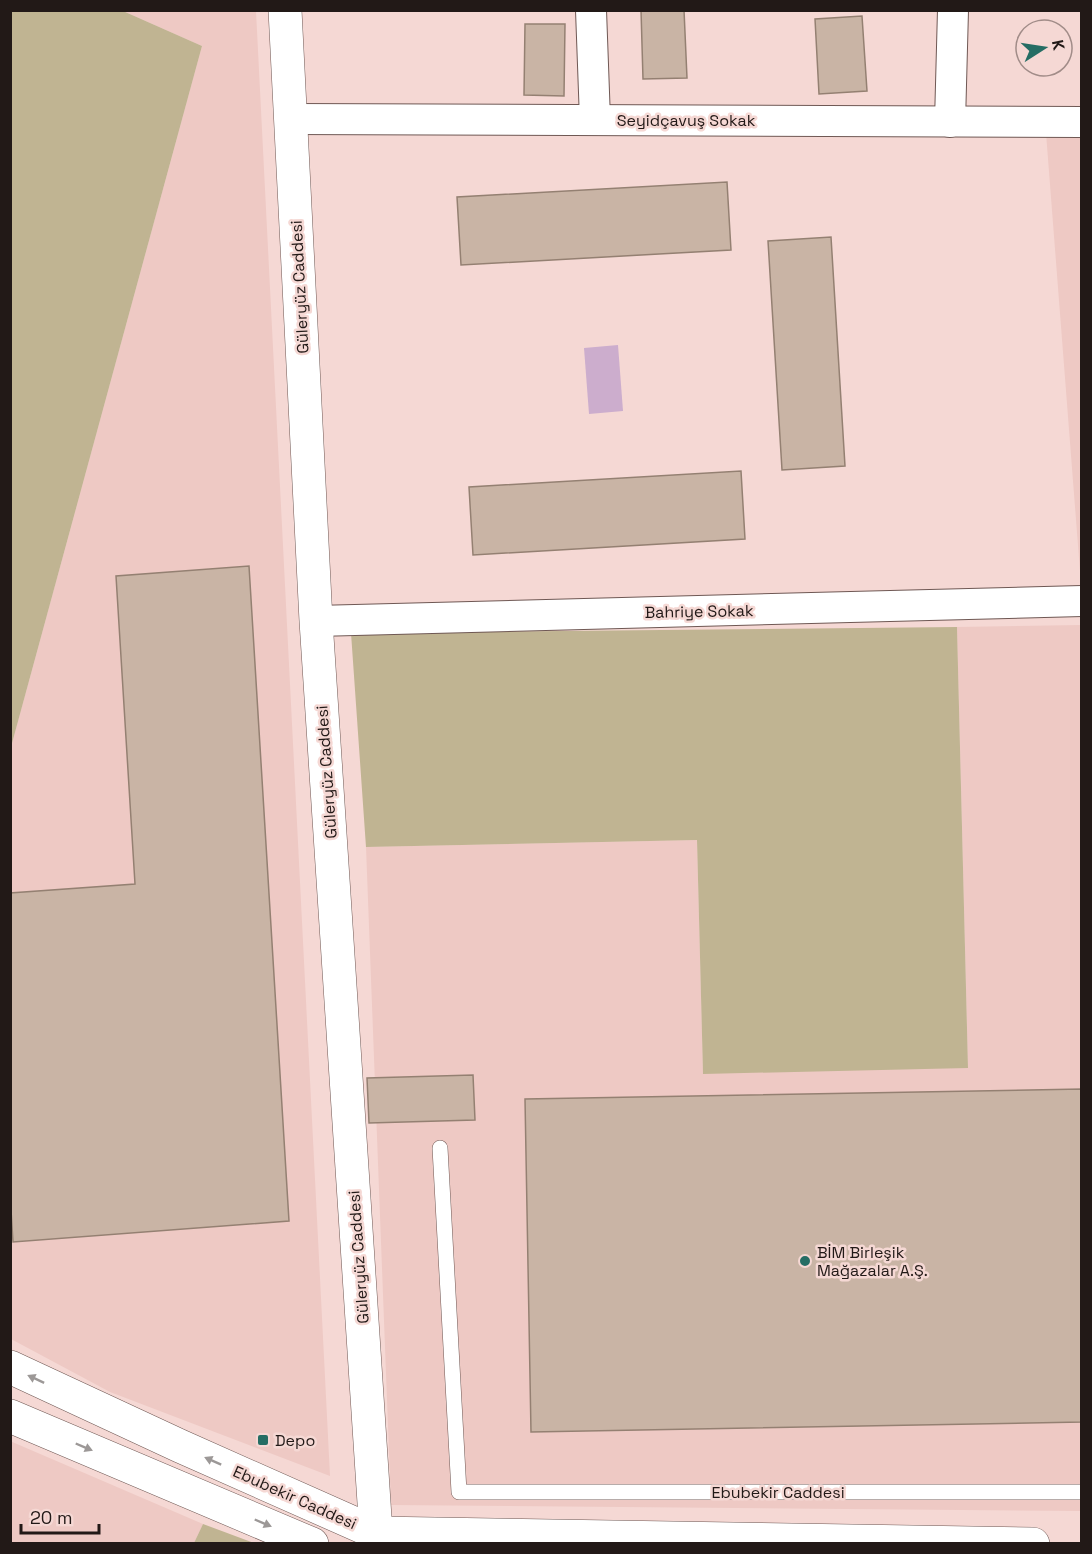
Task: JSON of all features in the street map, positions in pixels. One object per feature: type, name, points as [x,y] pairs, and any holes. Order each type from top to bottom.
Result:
[{"type":"street","name":"Güleryüz Caddesi","points":[[285,10],[316,621],[375,1538]]},
{"type":"street","points":[[591,10],[595,120]]},
{"type":"street","points":[[950,122],[953,10]]},
{"type":"street","name":"Seyidçavuş Sokak","points":[[291,119],[1082,122]]},
{"type":"street","name":"Bahriye Sokak","points":[[316,621],[1082,601]]},
{"type":"street","name":"Ebubekir Caddesi","points":[[10,1367],[375,1538],[1033,1544]]},
{"type":"street","points":[[10,1416],[312,1544]]},
{"type":"lane","name":"Ebubekir Caddesi","points":[[440,1148],[459,1492],[1082,1492]]},
{"type":"shaded area","points":[[11,10],[123,11],[202,46],[11,747]]},
{"type":"shaded area","points":[[123,11],[256,11],[330,1476],[110,1392],[11,1339],[11,747],[202,46]]},
{"type":"shaded area","points":[[1046,133],[1081,133],[1081,584]]},
{"type":"shaded area","points":[[618,345],[623,411],[589,414],[584,348]]},
{"type":"shaded area","points":[[1081,625],[1081,1511],[391,1505],[366,847],[697,840],[703,1073],[968,1067],[957,627]]},
{"type":"shaded area","points":[[957,627],[968,1068],[703,1074],[697,840],[366,847],[351,633]]},
{"type":"shaded area","points":[[10,1441],[203,1524],[194,1543],[11,1543]]},
{"type":"shaded area","points":[[203,1524],[254,1543],[194,1543]]},
{"type":"building","points":[[641,10],[684,10],[687,78],[643,79]]},
{"type":"building","points":[[862,16],[867,91],[819,94],[815,19]]},
{"type":"building","points":[[525,24],[565,24],[564,96],[524,95]]},
{"type":"building","points":[[727,182],[731,250],[461,265],[457,197]]},
{"type":"building","points":[[831,237],[845,466],[782,470],[768,241]]},
{"type":"building","points":[[741,471],[745,539],[473,555],[469,487]]},
{"type":"building","points":[[249,566],[289,1221],[13,1242],[10,1194],[10,893],[135,884],[116,576]]},
{"type":"building","points":[[473,1075],[475,1120],[369,1123],[367,1078]]},
{"type":"building","name":"BİM Birleşik Mağazalar A.Ş.","points":[[1082,1089],[1082,1422],[531,1432],[525,1099]]},
{"type":"place","name":"BİM Birleşik Mağazalar A.Ş.","points":[[805,1261]]},
{"type":"place","name":"Depo","points":[[263,1440]]}]
